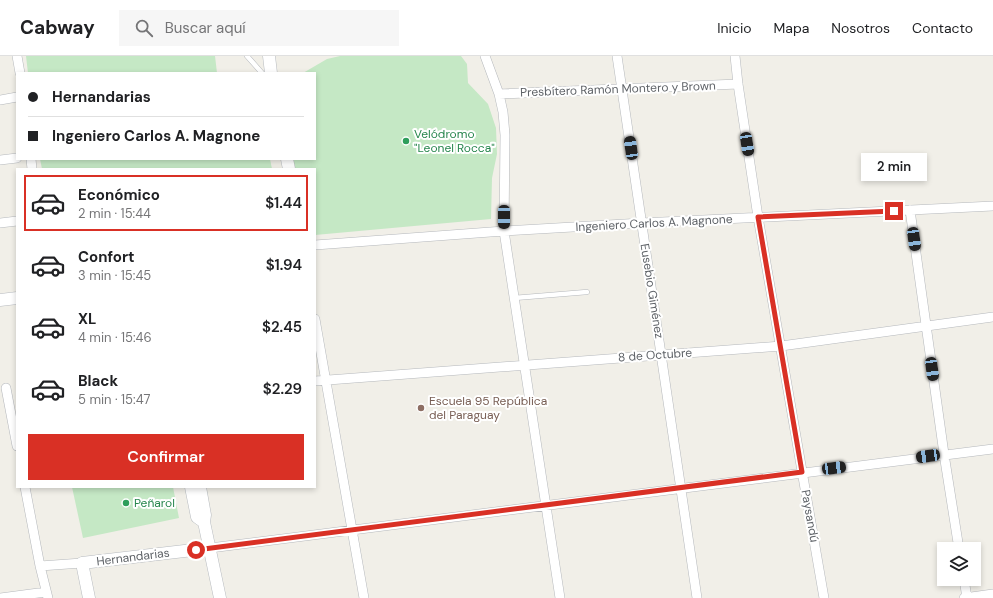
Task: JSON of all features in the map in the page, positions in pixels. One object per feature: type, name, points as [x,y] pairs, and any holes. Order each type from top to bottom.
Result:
[{"type":"street","points":[[17,56],[20,72]]},
{"type":"street","points":[[485,56],[499,94],[505,125],[504,231],[560,598]]},
{"type":"street","name":"Eusebio Giménez","points":[[617,56],[697,598]]},
{"type":"street","name":"Paysandú","points":[[735,56],[758,217],[824,598]]},
{"type":"street","name":"Presbítero Ramón Montero y Brown","points":[[499,94],[738,84]]},
{"type":"street","points":[[0,100],[16,97]]},
{"type":"street","points":[[0,160],[16,158]]},
{"type":"street","name":"Ingeniero Carlos A. Magnone","points":[[316,245],[642,222],[993,206]]},
{"type":"street","points":[[910,210],[958,542]]},
{"type":"street","points":[[0,223],[16,221]]},
{"type":"street","points":[[0,300],[16,298]]},
{"type":"street","name":"8 de Octubre","points":[[316,381],[781,346],[993,317]]},
{"type":"street","points":[[316,325],[364,598]]},
{"type":"street","points":[[6,388],[16,441]]},
{"type":"street","name":"Hernandarias","points":[[82,563],[993,449]]},
{"type":"street","points":[[0,598],[46,595],[25,488]]},
{"type":"street","points":[[191,488],[197,516],[204,522]]},
{"type":"street","points":[[200,488],[206,515],[204,522],[220,598]]},
{"type":"street","points":[[40,566],[82,563],[89,598]]},
{"type":"street","points":[[965,586],[966,598],[993,594]]},
{"type":"lane","points":[[247,56],[261,72]]},
{"type":"lane","points":[[514,298],[587,292]]},
{"type":"green space","points":[[26,56],[215,56],[217,72],[28,72]]},
{"type":"green space","name":"Velódromo \"Leonel Rocca\"","points":[[340,56],[461,56],[467,64],[468,83],[488,104],[496,128],[497,154],[492,178],[491,219],[316,235],[316,168],[294,168],[291,160],[316,160],[316,72],[305,72],[327,59]]},
{"type":"green space","points":[[40,160],[270,160],[272,168],[42,168]]},
{"type":"green space","name":"Peñarol","points":[[72,488],[173,488],[179,518],[83,538]]},
{"type":"place","name":"Velódromo \"Leonel Rocca\"","points":[[406,141]]},
{"type":"place","name":"Escuela 95 República del Paraguay","points":[[421,408]]},
{"type":"place","name":"Peñarol","points":[[126,503]]},
{"type":"route","points":[[196,550],[802,472],[758,217],[894,211]]}]
